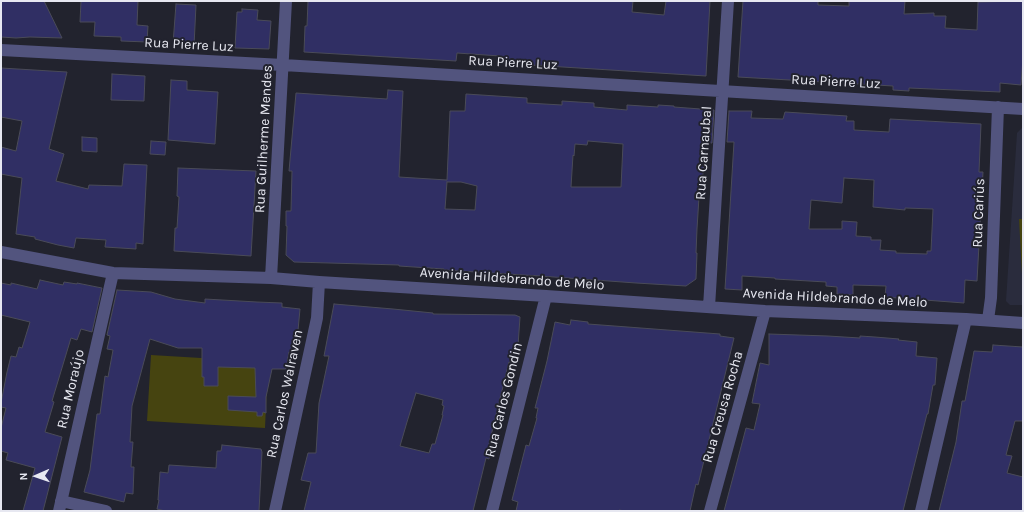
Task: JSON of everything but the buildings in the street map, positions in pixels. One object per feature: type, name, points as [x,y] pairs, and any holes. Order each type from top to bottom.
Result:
[{"type":"street","name":"Rua Guilherme Mendes","points":[[271,278],[286,1]]},
{"type":"street","name":"Rua Carnaubal","points":[[709,307],[728,1]]},
{"type":"street","name":"Rua Pierre Luz","points":[[1,50],[1023,108]]},
{"type":"street","name":"Rua Cariús","points":[[988,320],[991,290],[998,107]]},
{"type":"street","name":"Avenida Hildebrando de Melo","points":[[1,252],[113,274],[271,278],[765,311],[988,320],[1023,323]]},
{"type":"street","name":"Rua Moraújo","points":[[60,506],[113,274]]},
{"type":"street","name":"Rua Carlos Walraven","points":[[275,511],[316,318],[319,282]]},
{"type":"street","name":"Rua Carlos Gondin","points":[[492,511],[546,296]]},
{"type":"street","name":"Rua Creusa Rocha","points":[[710,511],[765,311]]},
{"type":"street","points":[[921,511],[966,319]]},
{"type":"street","points":[[60,506],[106,511]]},
{"type":"shaded area","points":[[1022,128],[1023,305],[1010,305],[1006,301],[1017,133]]},
{"type":"shaded area","points":[[1019,219],[1023,219],[1023,292]]},
{"type":"shaded area","points":[[151,355],[268,362],[265,428],[147,421]]}]
